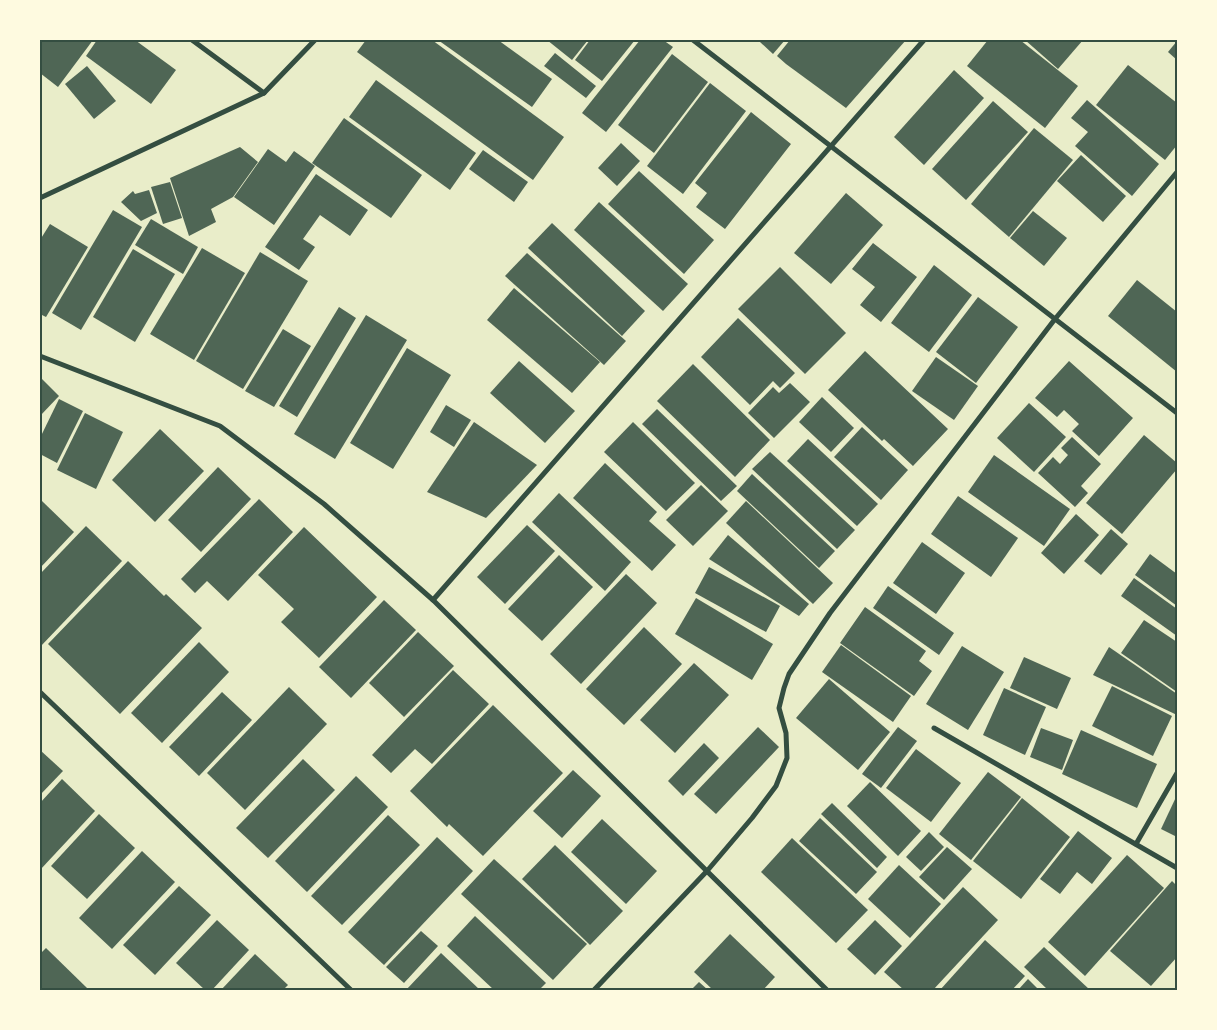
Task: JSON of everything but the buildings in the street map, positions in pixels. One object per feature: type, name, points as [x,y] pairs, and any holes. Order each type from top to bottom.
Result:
[{"type":"street","points":[[192,40],[264,93]]},
{"type":"street","points":[[40,198],[264,93],[315,40]]},
{"type":"street","points":[[693,40],[1177,413]]},
{"type":"street","points":[[433,600],[924,40]]},
{"type":"street","points":[[594,990],[707,871],[752,818],[776,786],[787,758],[786,733],[779,708],[789,674],[830,613],[1056,319],[1177,172]]},
{"type":"street","points":[[40,356],[220,426],[324,504],[433,600],[827,990]]},
{"type":"street","points":[[40,692],[351,990]]},
{"type":"street","points":[[934,728],[1177,868]]},
{"type":"street","points":[[1136,844],[1177,773]]}]
